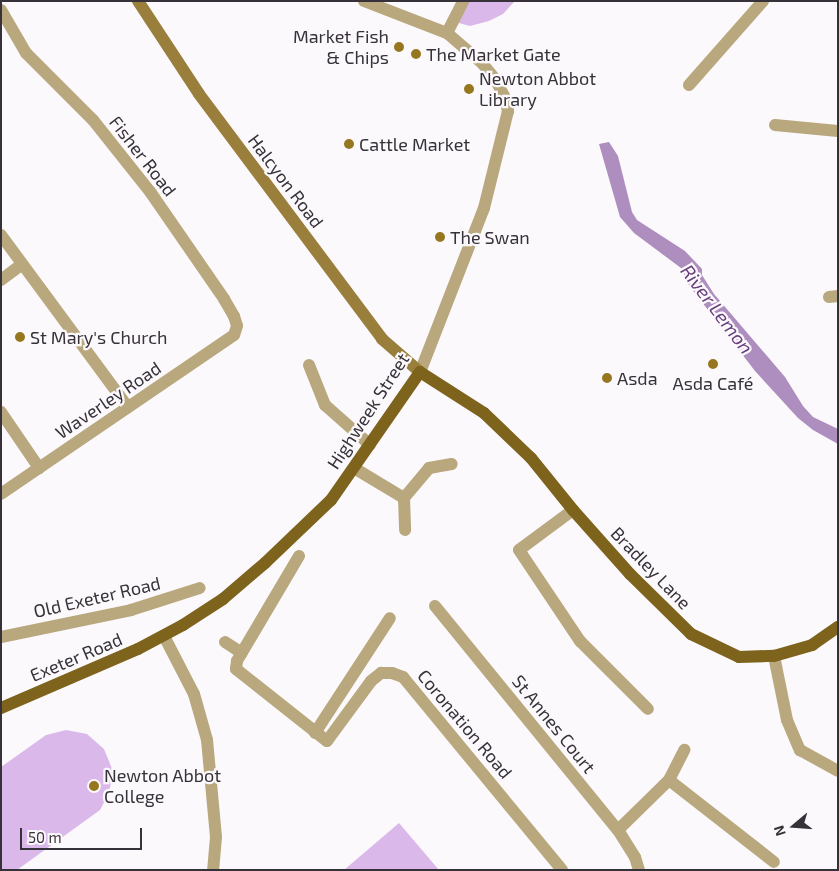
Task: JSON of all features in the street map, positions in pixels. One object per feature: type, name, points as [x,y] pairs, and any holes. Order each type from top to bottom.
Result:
[{"type":"main road","name":"Halcyon Road","points":[[138,1],[199,94],[382,339],[420,372]]},
{"type":"main road","name":"Highweek Street","points":[[164,636],[223,599],[265,563],[331,500],[420,372]]},
{"type":"main road","name":"Bradley Lane","points":[[420,372],[484,412],[531,458],[573,510],[630,574],[691,634],[739,657],[774,656],[812,645],[838,627]]},
{"type":"main road","name":"Exeter Road","points":[[1,708],[164,636]]},
{"type":"street","name":"Highweek Street","points":[[364,1],[447,33],[482,63],[495,79],[504,96],[508,111],[484,208],[420,372]]},
{"type":"street","points":[[447,33],[463,1]]},
{"type":"street","points":[[688,85],[763,1]]},
{"type":"street","name":"Fisher Road","points":[[1,10],[26,53],[93,120],[151,193],[234,316],[237,326],[234,335]]},
{"type":"street","points":[[775,125],[838,131]]},
{"type":"street","points":[[1,235],[128,407]]},
{"type":"street","points":[[1,280],[22,264]]},
{"type":"street","name":"Waverley Road","points":[[1,494],[234,335]]},
{"type":"street","points":[[309,365],[325,405],[370,445]]},
{"type":"street","points":[[1,412],[39,468]]},
{"type":"street","points":[[404,530],[404,498],[428,468],[452,464]]},
{"type":"street","points":[[354,468],[404,498]]},
{"type":"street","points":[[573,510],[518,550],[580,641],[648,709]]},
{"type":"street","points":[[299,556],[242,653],[236,669],[315,733],[390,618]]},
{"type":"street","name":"Old Exeter Road","points":[[1,637],[131,610],[200,588]]},
{"type":"street","name":"St Annes Court","points":[[435,606],[618,830],[635,857],[639,870]]},
{"type":"street","points":[[164,636],[194,694],[207,740],[216,837],[213,870]]},
{"type":"street","points":[[225,642],[242,653]]},
{"type":"street","points":[[774,656],[787,720],[800,750],[838,771]]},
{"type":"street","name":"Coronation Road","points":[[315,733],[327,741],[371,680],[381,674],[392,673],[403,677],[562,870]]},
{"type":"street","points":[[618,830],[669,780],[684,750]]},
{"type":"street","points":[[669,780],[774,862]]},
{"type":"shaded area","points":[[466,1],[515,1],[503,14],[489,21],[470,26],[455,22]]},
{"type":"shaded area","points":[[66,730],[87,734],[104,749],[113,771],[109,793],[100,810],[17,870],[1,870],[1,767],[46,735]]},
{"type":"shaded area","points":[[399,823],[439,870],[344,870]]},
{"type":"water","name":"River Lemon","points":[[609,142],[618,156],[632,212],[637,220],[685,251],[702,269],[702,275],[714,294],[785,377],[803,406],[813,417],[838,429],[838,444],[813,430],[798,418],[755,371],[688,284],[681,268],[634,233],[620,217],[599,144]]},
{"type":"place","name":"Market Fish & Chips","points":[[399,47]]},
{"type":"place","name":"The Market Gate","points":[[416,54]]},
{"type":"place","name":"Newton Abbot Library","points":[[469,89]]},
{"type":"place","name":"Cattle Market","points":[[349,144]]},
{"type":"place","name":"The Swan","points":[[440,237]]},
{"type":"place","name":"St Mary's Church","points":[[20,337]]},
{"type":"place","name":"Asda Café","points":[[713,364]]},
{"type":"place","name":"Asda","points":[[607,378]]},
{"type":"place","name":"Newton Abbot College","points":[[94,786]]}]
